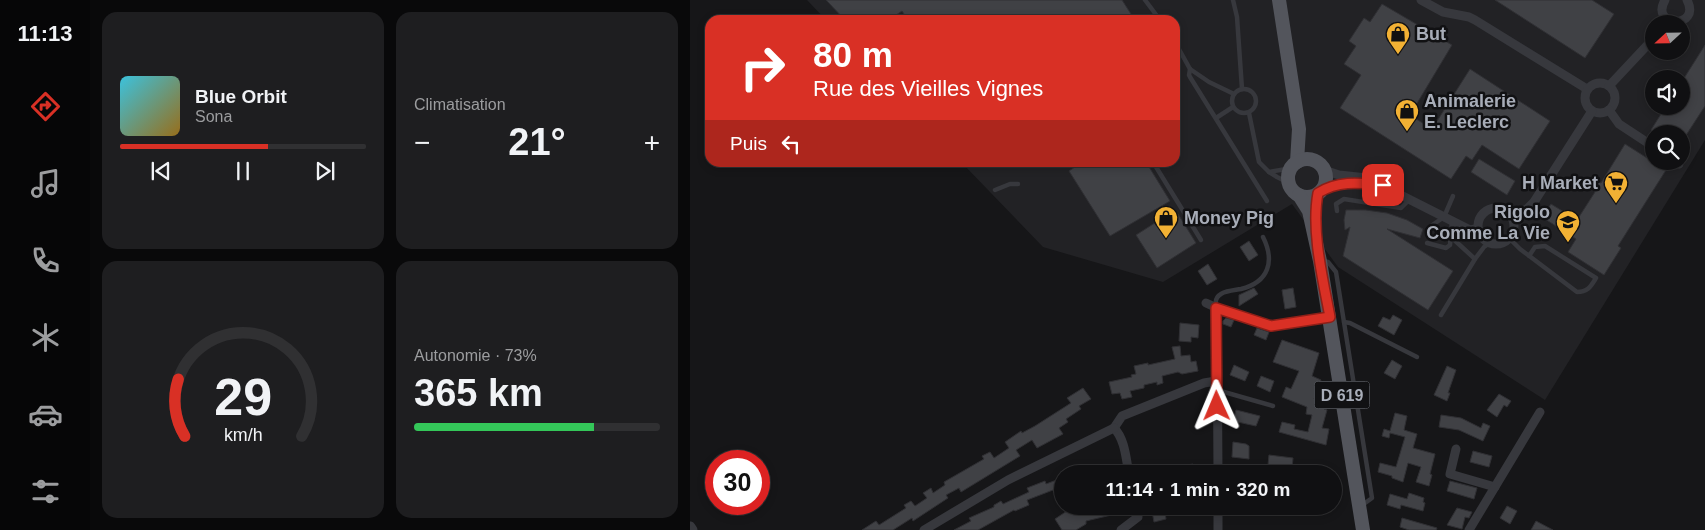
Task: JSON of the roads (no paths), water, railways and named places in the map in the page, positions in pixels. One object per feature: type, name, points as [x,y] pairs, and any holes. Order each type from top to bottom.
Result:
[{"type":"main road","points":[[1279,0],[1299,128],[1312,160]]},
{"type":"main road","points":[[1294,165],[1304,159],[1319,163],[1326,177],[1325,185],[1320,192],[1306,197],[1299,195],[1289,183],[1289,175],[1294,165],[1299,128]]},
{"type":"main road","name":"D 619","points":[[1320,192],[1317,221],[1320,261]]},
{"type":"main road","name":"D 619","points":[[1299,195],[1309,211],[1320,261],[1364,530]]},
{"type":"street","points":[[1421,0],[1443,12],[1475,20],[1587,89]]},
{"type":"street","points":[[1663,15],[1662,8],[1664,0]]},
{"type":"street","points":[[1687,0],[1689,5],[1688,15]]},
{"type":"street","points":[[1609,86],[1645,48]]},
{"type":"street","points":[[1597,83],[1609,86],[1615,95],[1615,100],[1609,110],[1601,113],[1592,111],[1587,106],[1585,100],[1587,89],[1597,83]]},
{"type":"street","points":[[1609,110],[1619,124],[1645,141]]},
{"type":"street","points":[[1512,218],[1534,202],[1592,111]]},
{"type":"street","points":[[1324,170],[1339,176],[1367,178],[1470,230],[1478,228]]},
{"type":"street","points":[[1320,192],[1330,186],[1339,184],[1383,185]]},
{"type":"street","points":[[1494,208],[1506,211],[1512,218],[1514,225],[1509,238],[1503,242],[1490,243],[1484,239],[1478,228],[1481,216],[1494,208]]},
{"type":"street","points":[[1206,303],[1271,326],[1330,317]]},
{"type":"street","points":[[1216,308],[1218,465]]},
{"type":"street","points":[[925,530],[1008,480],[1114,428],[1122,416],[1204,383],[1216,386]]},
{"type":"street","points":[[1470,530],[1540,412]]},
{"type":"street","points":[[1114,428],[1122,443],[1127,465]]},
{"type":"street","points":[[1456,449],[1450,474],[1495,487]]},
{"type":"street","points":[[1121,530],[1138,515]]},
{"type":"street","points":[[1218,515],[1218,530]]},
{"type":"lane","points":[[1145,0],[1156,15]]},
{"type":"lane","points":[[1233,0],[1237,17],[1242,89]]},
{"type":"lane","points":[[1180,51],[1190,68],[1209,82],[1234,94]]},
{"type":"lane","points":[[1190,68],[1189,74],[1267,201]]},
{"type":"lane","points":[[1242,89],[1252,91],[1256,97],[1256,106],[1249,113],[1240,113],[1233,107],[1232,98],[1234,94],[1242,89]]},
{"type":"lane","points":[[1216,118],[1233,107]]},
{"type":"lane","points":[[1249,113],[1260,162],[1269,172],[1289,183]]},
{"type":"lane","points":[[1269,172],[1294,165]]},
{"type":"lane","points":[[1156,167],[1201,240]]},
{"type":"lane","points":[[995,190],[1010,184],[1018,184]]},
{"type":"lane","points":[[1427,243],[1446,248],[1450,245],[1451,237],[1448,219],[1453,196]]},
{"type":"lane","points":[[1337,211],[1336,204],[1344,199],[1401,208],[1410,200]]},
{"type":"lane","points":[[1428,228],[1448,219]]},
{"type":"lane","points":[[1216,308],[1215,302],[1223,292],[1243,289],[1260,280],[1266,274],[1270,264],[1268,247],[1263,237]]},
{"type":"lane","points":[[1451,237],[1476,259]]},
{"type":"lane","points":[[1509,238],[1529,256],[1577,292],[1588,290],[1596,278],[1545,246],[1535,246],[1529,256]]},
{"type":"lane","points":[[1441,315],[1484,247],[1490,243]]},
{"type":"lane","points":[[1320,261],[1328,262],[1336,272],[1372,498],[1360,506]]},
{"type":"lane","points":[[1344,322],[1350,323],[1417,357]]},
{"type":"lane","points":[[1216,386],[1273,406]]},
{"type":"place","name":"But","points":[[1398,55]]},
{"type":"place","name":"Animalerie E. Leclerc","points":[[1407,132]]},
{"type":"place","name":"H Market","points":[[1616,204]]},
{"type":"place","name":"Money Pig","points":[[1166,239]]},
{"type":"place","name":"Rigolo Comme La Vie","points":[[1568,243]]}]
